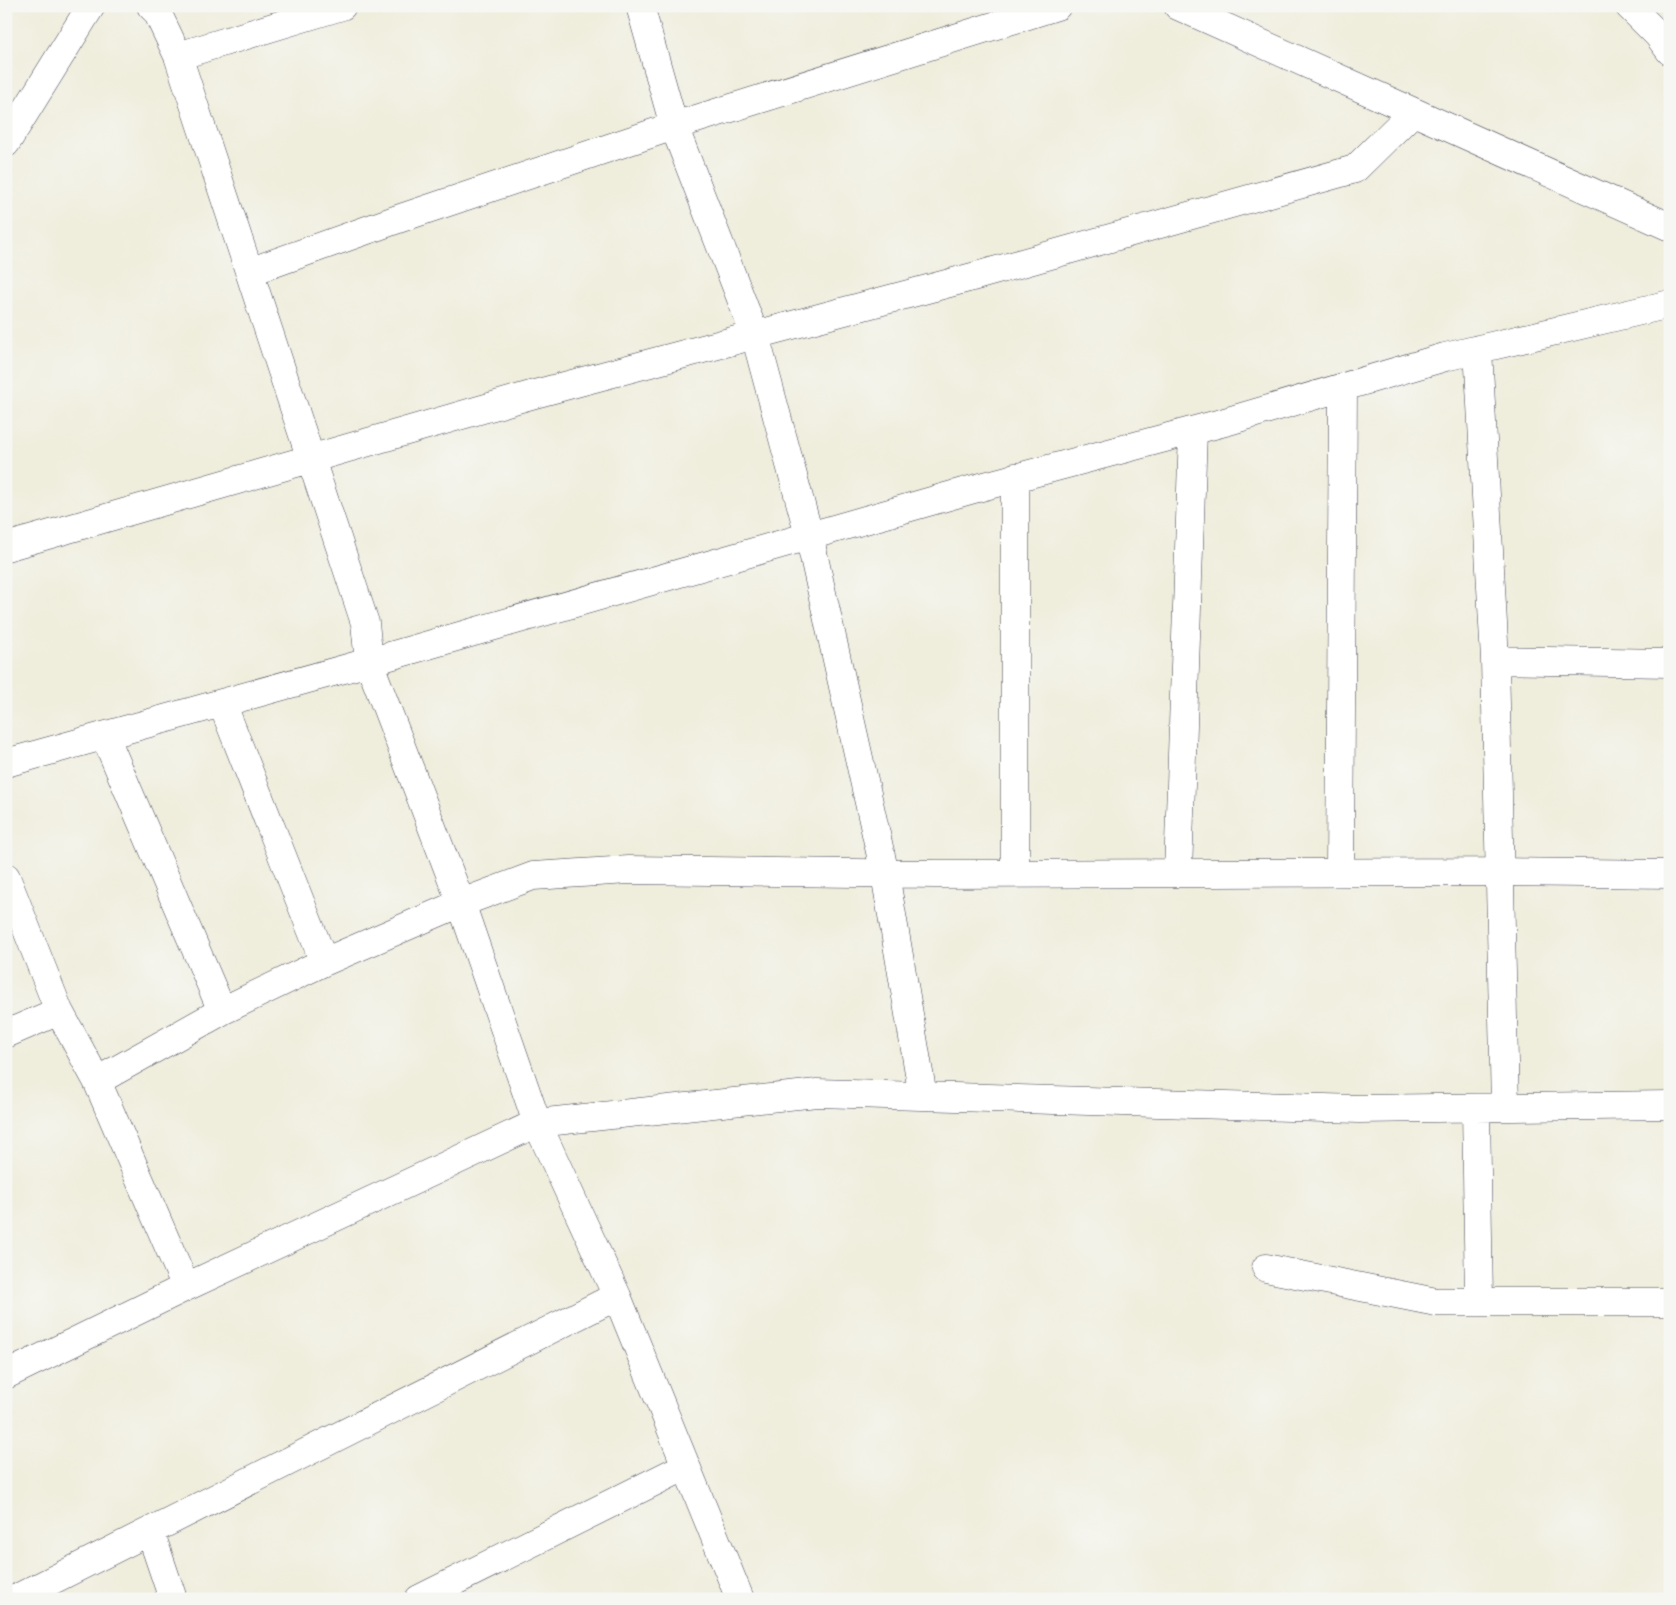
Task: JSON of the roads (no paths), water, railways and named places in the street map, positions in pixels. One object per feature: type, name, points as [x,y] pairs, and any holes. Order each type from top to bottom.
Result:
[{"type":"street","points":[[6,143],[92,6]]},
{"type":"street","points":[[151,6],[157,12],[178,56],[365,623],[369,662],[461,902],[537,1123],[618,1296],[740,1599]]},
{"type":"street","points":[[178,56],[342,6]]},
{"type":"street","points":[[640,6],[674,126],[755,335],[809,536],[885,874],[923,1096]]},
{"type":"street","points":[[249,272],[398,219],[674,126],[1056,6]]},
{"type":"street","points":[[1178,6],[1670,228]]},
{"type":"street","points":[[1629,6],[1658,35],[1670,51]]},
{"type":"street","points":[[6,547],[531,395],[976,276],[1355,168],[1413,112]]},
{"type":"street","points":[[6,763],[369,662],[1015,477],[1193,430],[1445,357],[1670,304]]},
{"type":"street","points":[[1478,349],[1495,660],[1504,1107]]},
{"type":"street","points":[[1340,872],[1343,387]]},
{"type":"street","points":[[1178,873],[1193,430]]},
{"type":"street","points":[[1015,477],[1015,874]]},
{"type":"street","points":[[1495,660],[1670,663]]},
{"type":"street","points":[[222,703],[324,962]]},
{"type":"street","points":[[105,736],[222,1011]]},
{"type":"street","points":[[97,1081],[222,1011],[324,962],[461,902],[533,876],[629,870],[885,874],[1500,872],[1670,874]]},
{"type":"street","points":[[6,877],[59,1011],[97,1081],[186,1287]]},
{"type":"street","points":[[6,1034],[59,1011]]},
{"type":"street","points":[[6,1375],[186,1287],[537,1123],[817,1093],[1359,1109],[1670,1105]]},
{"type":"street","points":[[1476,1108],[1479,1302]]},
{"type":"street","points":[[1266,1268],[1436,1302],[1670,1302]]},
{"type":"street","points":[[15,1599],[618,1296]]},
{"type":"street","points":[[419,1599],[686,1466]]},
{"type":"street","points":[[150,1531],[173,1599]]}]
